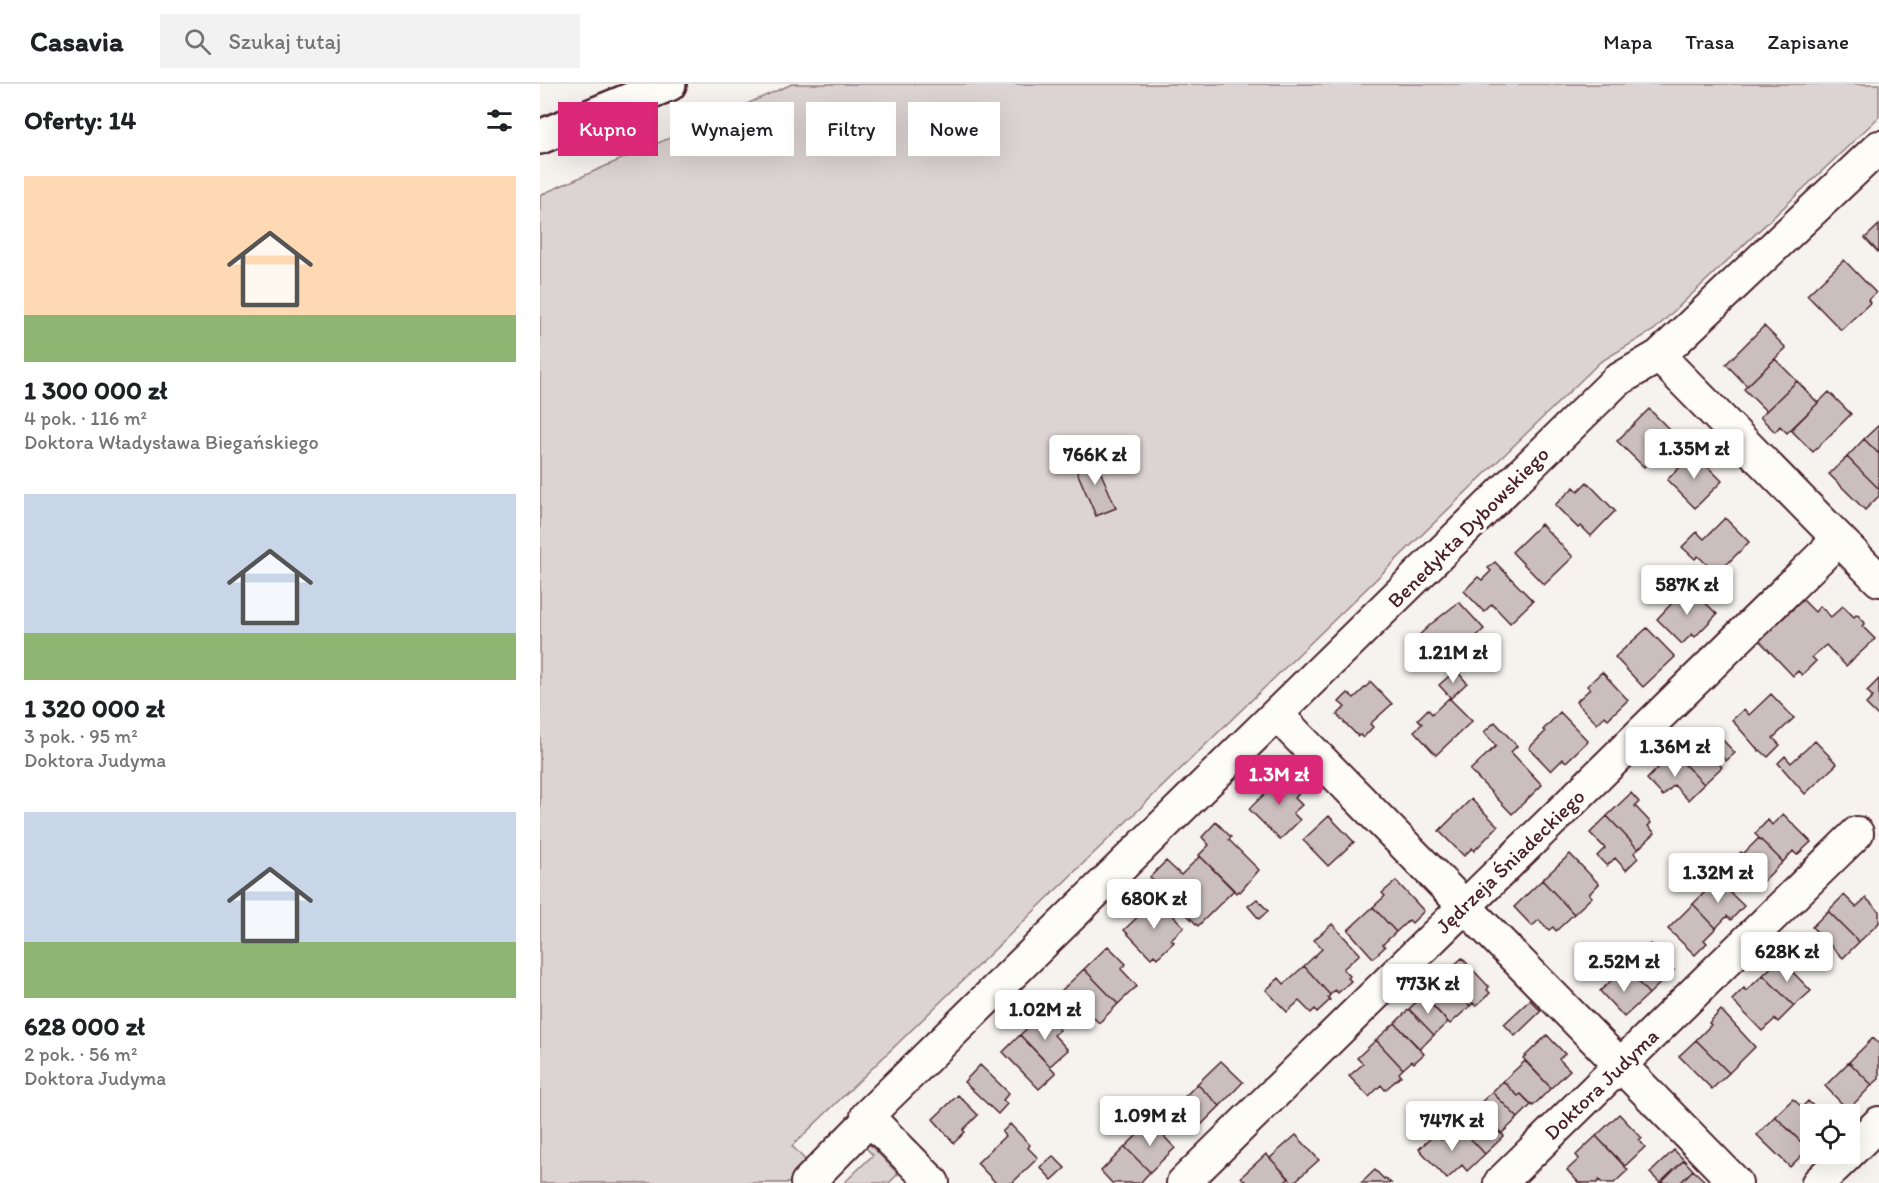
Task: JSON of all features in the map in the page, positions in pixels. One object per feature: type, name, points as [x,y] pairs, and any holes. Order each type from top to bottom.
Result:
[{"type":"main road","points":[[540,136],[669,84]]},
{"type":"street","name":"Benedykta Dybowskiego","points":[[807,1183],[869,1118],[1616,381],[1659,356],[1879,147]]},
{"type":"street","points":[[1659,356],[1839,539],[1875,567]]},
{"type":"street","name":"Jędrzeja Śniadeckiego","points":[[1183,1183],[1839,539]]},
{"type":"street","points":[[1277,715],[1736,1183]]},
{"type":"street","name":"Doktora Judyma","points":[[1500,1183],[1857,834]]},
{"type":"street","points":[[869,1118],[933,1183]]},
{"type":"street","points":[[1860,1142],[1879,1123]]},
{"type":"street","points":[[1818,1183],[1838,1164]]},
{"type":"shaded area","points":[[792,84],[1879,84],[1879,117],[1654,330],[1600,362],[792,1146],[810,1165],[795,1183],[540,1183],[540,195],[629,156],[658,156],[658,143],[670,138],[670,156],[794,156],[794,102],[751,102]]},
{"type":"shaded area","points":[[862,1136],[898,1174],[889,1183],[844,1183],[873,1155],[858,1140]]},
{"type":"building","points":[[1879,225],[1879,253],[1865,238]]},
{"type":"building","points":[[1844,260],[1876,293],[1868,300],[1870,303],[1841,330],[1807,295]]},
{"type":"building","points":[[1764,326],[1786,348],[1747,386],[1726,364]]},
{"type":"building","points":[[1775,359],[1797,381],[1766,411],[1744,389]]},
{"type":"building","points":[[1797,381],[1818,403],[1787,433],[1780,426],[1775,432],[1760,417]]},
{"type":"building","points":[[1829,392],[1851,414],[1813,452],[1791,430]]},
{"type":"building","points":[[1649,409],[1676,436],[1644,467],[1617,441]]},
{"type":"building","points":[[1879,425],[1879,454],[1864,439]]},
{"type":"building","points":[[1864,439],[1879,454],[1879,489],[1847,457]]},
{"type":"building","points":[[1694,453],[1722,481],[1695,508],[1667,480]]},
{"type":"building","points":[[1094,457],[1116,508],[1096,516],[1074,465]]},
{"type":"building","points":[[1847,457],[1879,489],[1879,496],[1865,510],[1829,474]]},
{"type":"building","points":[[1587,482],[1615,511],[1591,536],[1581,526],[1578,528],[1555,505],[1574,487],[1578,491]]},
{"type":"building","points":[[1725,518],[1749,542],[1717,574],[1698,556],[1695,559],[1682,547],[1697,532],[1704,539]]},
{"type":"building","points":[[1541,524],[1573,557],[1544,585],[1512,552]]},
{"type":"building","points":[[1495,562],[1533,601],[1510,623],[1492,604],[1484,612],[1464,591],[1478,577],[1482,580],[1491,571],[1488,568]]},
{"type":"building","points":[[1688,586],[1717,614],[1695,637],[1692,634],[1682,644],[1657,619]]},
{"type":"building","points":[[1803,600],[1815,612],[1820,606],[1831,617],[1843,606],[1854,617],[1857,614],[1865,623],[1862,626],[1875,639],[1846,666],[1826,645],[1812,657],[1816,661],[1802,675],[1798,671],[1793,676],[1759,640]]},
{"type":"building","points":[[1459,602],[1484,629],[1440,671],[1412,642]]},
{"type":"building","points":[[1647,628],[1675,657],[1643,687],[1615,657]]},
{"type":"building","points":[[1456,670],[1467,683],[1451,698],[1439,685]]},
{"type":"building","points":[[1602,672],[1628,700],[1608,719],[1605,716],[1597,724],[1576,702],[1590,689],[1587,686]]},
{"type":"building","points":[[1879,679],[1879,717],[1866,704],[1873,697],[1867,691]]},
{"type":"building","points":[[1371,682],[1392,704],[1370,724],[1373,727],[1363,738],[1358,736],[1337,715],[1345,707],[1339,702],[1348,693],[1354,698]]},
{"type":"building","points":[[1771,694],[1794,718],[1773,738],[1780,745],[1768,757],[1759,751],[1732,720],[1744,709],[1749,715]]},
{"type":"building","points":[[1449,698],[1472,721],[1436,755],[1414,731],[1422,724],[1418,719],[1428,709],[1432,714]]},
{"type":"building","points":[[1560,712],[1588,741],[1566,762],[1563,759],[1551,771],[1529,748]]},
{"type":"building","points":[[1495,722],[1517,746],[1511,752],[1542,785],[1512,814],[1470,770],[1496,746],[1484,732]]},
{"type":"building","points":[[1692,735],[1700,744],[1705,739],[1710,744],[1719,736],[1735,753],[1726,761],[1717,751],[1711,756],[1722,767],[1704,784],[1673,753]]},
{"type":"building","points":[[1815,741],[1837,764],[1805,794],[1778,763],[1785,756],[1791,763]]},
{"type":"building","points":[[1673,753],[1704,784],[1688,800],[1674,785],[1663,796],[1647,779]]},
{"type":"building","points":[[1287,772],[1303,789],[1295,798],[1302,805],[1293,813],[1300,820],[1280,840],[1249,809]]},
{"type":"building","points":[[1631,793],[1639,802],[1635,806],[1651,823],[1648,826],[1655,833],[1638,849],[1607,816]]},
{"type":"building","points":[[1471,799],[1498,826],[1474,851],[1472,848],[1464,856],[1439,831]]},
{"type":"building","points":[[1783,814],[1811,842],[1797,855],[1793,851],[1783,862],[1755,834],[1768,820],[1772,825]]},
{"type":"building","points":[[1329,816],[1354,842],[1328,866],[1303,840]]},
{"type":"building","points":[[1607,816],[1638,849],[1634,853],[1638,858],[1626,870],[1615,858],[1607,866],[1597,856],[1605,848],[1590,833]]},
{"type":"building","points":[[1216,822],[1231,837],[1229,840],[1259,870],[1240,892],[1236,893],[1199,855],[1209,845],[1202,837]]},
{"type":"building","points":[[1759,838],[1783,862],[1758,886],[1732,861],[1741,852],[1743,854]]},
{"type":"building","points":[[1570,854],[1599,884],[1589,894],[1592,897],[1574,914],[1542,880]]},
{"type":"building","points":[[1200,856],[1234,890],[1198,926],[1150,877],[1166,861],[1181,875]]},
{"type":"building","points":[[1542,880],[1574,914],[1556,931],[1553,927],[1549,930],[1539,920],[1532,926],[1514,907]]},
{"type":"building","points":[[1717,880],[1744,906],[1731,920],[1727,916],[1716,928],[1693,904]]},
{"type":"building","points":[[1396,881],[1424,911],[1412,923],[1409,920],[1396,932],[1373,907],[1385,896],[1382,893]]},
{"type":"building","points":[[1844,895],[1856,907],[1866,898],[1879,911],[1879,923],[1859,942],[1828,911]]},
{"type":"building","points":[[1257,899],[1268,911],[1259,919],[1248,906]]},
{"type":"building","points":[[1160,902],[1184,927],[1171,939],[1174,942],[1157,958],[1154,955],[1151,958],[1124,930],[1149,906],[1152,909]]},
{"type":"building","points":[[1693,904],[1716,928],[1704,940],[1707,943],[1695,955],[1668,929]]},
{"type":"building","points":[[1373,907],[1396,932],[1373,958],[1348,930]]},
{"type":"building","points":[[1828,911],[1859,942],[1843,958],[1812,927]]},
{"type":"building","points":[[1332,924],[1360,954],[1343,969],[1350,976],[1348,978],[1351,981],[1338,993],[1335,990],[1330,995],[1304,966],[1322,949],[1314,940]]},
{"type":"building","points":[[1650,944],[1674,970],[1649,994],[1625,968]]},
{"type":"building","points":[[1108,946],[1126,964],[1121,969],[1137,986],[1118,1004],[1084,969]]},
{"type":"building","points":[[1462,958],[1489,987],[1487,990],[1490,993],[1476,1006],[1473,1003],[1470,1006],[1442,976]]},
{"type":"building","points":[[1780,959],[1811,991],[1794,1006],[1763,975]]},
{"type":"building","points":[[1304,966],[1330,995],[1328,998],[1330,1000],[1317,1012],[1315,1009],[1311,1013],[1299,1001],[1287,1012],[1266,990],[1279,978],[1284,984]]},
{"type":"building","points":[[1625,968],[1649,994],[1624,1017],[1600,991]]},
{"type":"building","points":[[1084,969],[1118,1004],[1099,1023],[1081,1005],[1077,1009],[1060,992]]},
{"type":"building","points":[[1763,975],[1794,1006],[1778,1022],[1775,1019],[1762,1031],[1732,1000],[1744,988],[1746,991]]},
{"type":"building","points":[[1442,976],[1470,1006],[1450,1024],[1422,995]]},
{"type":"building","points":[[1423,995],[1448,1022],[1434,1035],[1409,1009]]},
{"type":"building","points":[[1530,1000],[1541,1011],[1515,1036],[1504,1024]]},
{"type":"building","points":[[1409,1009],[1434,1035],[1420,1049],[1395,1023]]},
{"type":"building","points":[[1721,1010],[1755,1047],[1729,1073],[1696,1040],[1711,1025],[1709,1023]]},
{"type":"building","points":[[1038,1018],[1043,1024],[1049,1019],[1060,1030],[1054,1035],[1068,1050],[1050,1066],[1020,1035]]},
{"type":"building","points":[[1395,1023],[1424,1054],[1403,1069],[1376,1040]]},
{"type":"building","points":[[1020,1035],[1056,1073],[1039,1089],[1003,1052]]},
{"type":"building","points":[[1547,1035],[1565,1054],[1559,1059],[1570,1070],[1551,1088],[1523,1058]]},
{"type":"building","points":[[1873,1038],[1879,1044],[1879,1079],[1872,1085],[1849,1062]]},
{"type":"building","points":[[1376,1040],[1403,1069],[1399,1073],[1401,1076],[1385,1090],[1381,1085],[1369,1097],[1349,1076],[1363,1064],[1357,1058]]},
{"type":"building","points":[[1696,1040],[1729,1073],[1712,1089],[1679,1056]]},
{"type":"building","points":[[1221,1061],[1243,1082],[1220,1106],[1197,1084]]},
{"type":"building","points":[[1525,1061],[1551,1088],[1533,1106],[1521,1094],[1518,1096],[1503,1081]]},
{"type":"building","points":[[1849,1062],[1872,1085],[1854,1104],[1842,1104],[1825,1086]]},
{"type":"building","points":[[980,1065],[1009,1093],[1003,1100],[1007,1104],[998,1114],[964,1082]]},
{"type":"building","points":[[1503,1081],[1518,1096],[1521,1094],[1531,1105],[1518,1118],[1492,1092]]},
{"type":"building","points":[[1197,1084],[1220,1106],[1196,1130],[1174,1108]]},
{"type":"building","points":[[1492,1092],[1518,1118],[1501,1134],[1476,1107]]},
{"type":"building","points":[[958,1095],[978,1115],[954,1143],[933,1119]]},
{"type":"building","points":[[1793,1099],[1800,1105],[1800,1141],[1775,1116]]},
{"type":"building","points":[[1476,1107],[1504,1136],[1485,1154],[1458,1125]]},
{"type":"building","points":[[1619,1114],[1642,1138],[1639,1140],[1645,1147],[1625,1166],[1596,1136]]},
{"type":"building","points":[[1775,1116],[1800,1141],[1800,1157],[1790,1167],[1757,1135]]},
{"type":"building","points":[[1150,1122],[1175,1148],[1150,1172],[1125,1147]]},
{"type":"building","points":[[1010,1124],[1030,1145],[1028,1148],[1038,1158],[1012,1183],[996,1183],[977,1163],[1005,1136],[1002,1132]]},
{"type":"building","points":[[1458,1125],[1485,1154],[1467,1171],[1462,1165],[1447,1179],[1419,1149],[1435,1134],[1441,1140]]},
{"type":"building","points":[[1296,1135],[1319,1160],[1293,1183],[1270,1158]]},
{"type":"building","points":[[1596,1136],[1628,1170],[1614,1183],[1602,1183],[1599,1180],[1597,1183],[1579,1183],[1567,1170],[1579,1159],[1576,1155]]},
{"type":"building","points":[[1125,1147],[1150,1172],[1140,1183],[1112,1183],[1101,1171]]},
{"type":"building","points":[[1674,1150],[1684,1160],[1660,1183],[1650,1173]]},
{"type":"building","points":[[1266,1154],[1289,1178],[1284,1183],[1247,1183],[1241,1177]]},
{"type":"building","points":[[1053,1156],[1065,1168],[1052,1180],[1040,1167]]},
{"type":"building","points":[[1684,1160],[1693,1170],[1680,1183],[1661,1183]]},
{"type":"building","points":[[1375,1170],[1384,1179],[1391,1183],[1361,1183]]},
{"type":"building","points":[[1693,1170],[1707,1183],[1680,1183]]}]
